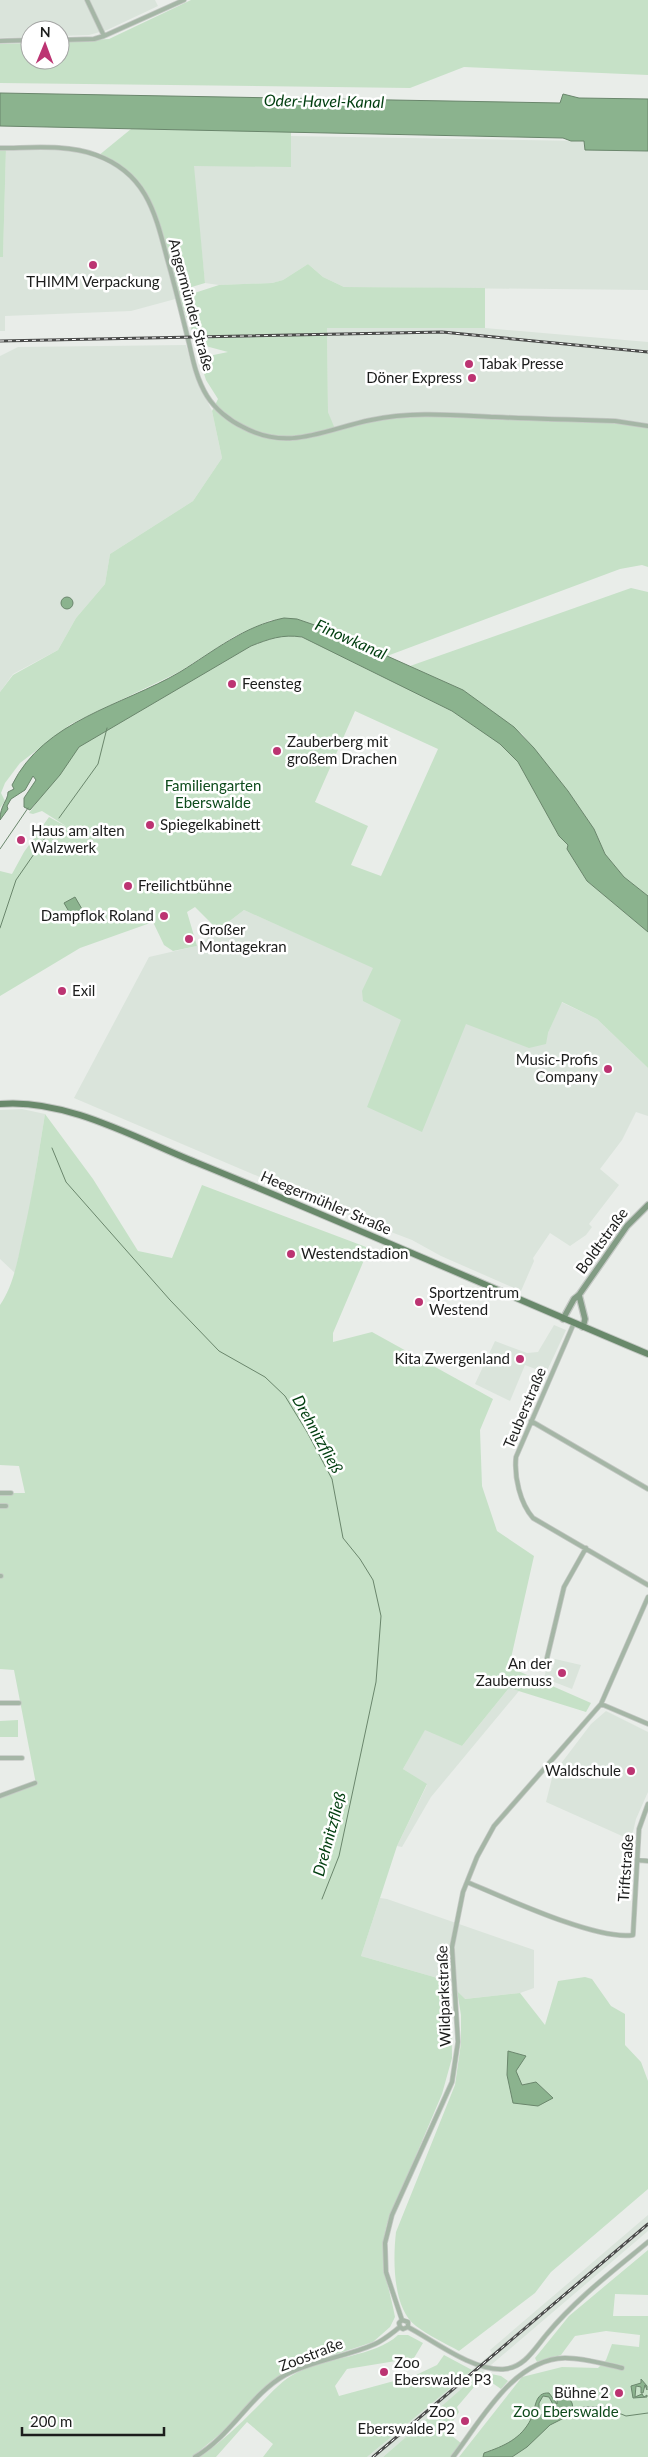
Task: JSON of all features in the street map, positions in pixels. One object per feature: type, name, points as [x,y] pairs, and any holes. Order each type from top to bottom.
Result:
[{"type":"main road","name":"Heegermühler Straße","points":[[0,1104],[46,1106],[106,1126],[229,1176],[648,1354]]},
{"type":"main road","name":"Boldtstraße","points":[[563,1319],[574,1299],[579,1295],[627,1226],[648,1204]]},
{"type":"main road","name":"Boldtstraße","points":[[579,1295],[585,1320],[583,1327]]},
{"type":"street","points":[[87,0],[104,36]]},
{"type":"street","points":[[70,40],[94,39],[104,36],[184,0]]},
{"type":"street","points":[[0,41],[20,40]]},
{"type":"street","name":"Angermünder Straße","points":[[0,148],[84,152],[112,162],[139,185],[155,214],[179,298],[196,371],[202,386],[212,402],[244,428],[265,436],[294,439],[324,434],[370,420],[413,414],[615,421],[648,426]]},
{"type":"street","name":"Teuberstraße","points":[[574,1323],[516,1457],[515,1467],[524,1503],[533,1518],[648,1585]]},
{"type":"street","points":[[531,1421],[648,1489]]},
{"type":"street","points":[[0,1493],[11,1493]]},
{"type":"street","points":[[0,1506],[6,1506]]},
{"type":"street","points":[[547,1658],[564,1587],[586,1548]]},
{"type":"street","name":"Wildparkstraße","points":[[648,1597],[601,1704],[494,1826],[477,1857],[467,1882],[460,1901],[452,1947],[458,2042],[452,2082],[392,2215],[385,2243],[386,2272],[402,2320],[408,2322],[408,2327],[444,2348],[481,2365],[498,2369],[512,2367],[526,2360],[565,2312],[648,2242]]},
{"type":"street","points":[[0,1703],[19,1704]]},
{"type":"street","points":[[601,1704],[648,1724]]},
{"type":"street","points":[[0,1758],[22,1758]]},
{"type":"street","points":[[0,1796],[35,1783]]},
{"type":"street","name":"Triftstraße","points":[[467,1882],[567,1922],[622,1937],[633,1935],[639,1829],[648,1804]]},
{"type":"street","points":[[637,1860],[648,1861]]},
{"type":"street","points":[[402,2320],[399,2323],[400,2328],[408,2327]]},
{"type":"street","name":"Zoostraße","points":[[195,2457],[222,2438],[262,2394],[284,2376],[297,2369],[374,2344],[400,2328]]},
{"type":"street","points":[[453,2457],[516,2378],[532,2367],[564,2358],[622,2368]]},
{"type":"street","points":[[526,2360],[532,2367]]},
{"type":"street","points":[[521,2364],[527,2370]]},
{"type":"street","points":[[512,2367],[516,2378]]},
{"type":"shaded area","points":[[0,0],[155,0],[158,6],[107,30],[89,35],[70,36],[70,20],[20,20],[20,37],[0,38]]},
{"type":"shaded area","points":[[291,136],[585,141],[585,150],[648,151],[648,290],[344,287],[323,277],[308,264],[283,280],[272,283],[219,285],[205,283],[193,166],[290,166]]},
{"type":"shaded area","points":[[6,148],[76,150],[112,162],[132,177],[155,214],[179,298],[131,311],[5,316],[5,331],[0,331],[0,257],[3,256]]},
{"type":"shaded area","points":[[327,328],[485,328],[648,342],[648,426],[334,430],[328,412]]},
{"type":"shaded area","points":[[186,345],[195,375],[212,411],[222,458],[193,501],[110,554],[105,584],[76,618],[58,650],[13,674],[0,692],[0,356],[18,347]]},
{"type":"shaded area","points":[[244,910],[532,1037],[548,1033],[561,1002],[597,1019],[648,1068],[648,1116],[636,1112],[622,1140],[600,1169],[619,1185],[589,1224],[592,1227],[586,1235],[570,1246],[550,1233],[533,1258],[534,1261],[521,1291],[441,1256],[412,1240],[370,1224],[74,1098],[149,957],[197,946]]},
{"type":"shaded area","points":[[22,1109],[45,1114],[30,1207],[15,1273],[0,1259],[0,1110]]},
{"type":"shaded area","name":"Kita Zwergenland","points":[[554,1325],[566,1330],[546,1373],[525,1365],[510,1401],[475,1384],[495,1341],[527,1353],[538,1352]]},
{"type":"shaded area","name":"An der Zaubernuss","points":[[555,1659],[581,1665],[572,1689],[544,1678],[547,1667],[553,1668]]},
{"type":"shaded area","points":[[509,1688],[519,1691],[431,1797],[402,1847],[397,1846],[427,1785],[403,1769],[425,1729],[462,1746]]},
{"type":"shaded area","points":[[606,1711],[648,1732],[648,1792],[636,1819],[631,1840],[546,1802],[553,1774],[591,1724]]},
{"type":"shaded area","points":[[380,1898],[534,1950],[534,1988],[520,1993],[464,1999],[448,1981],[361,1956]]},
{"type":"shaded area","points":[[648,2215],[648,2231],[383,2457],[367,2457],[492,2353],[490,2350]]},
{"type":"green space","points":[[191,0],[648,0],[648,75],[464,67],[410,88],[0,83],[0,44],[20,43],[20,70],[70,70],[70,41],[109,39]]},
{"type":"green space","points":[[131,129],[291,132],[291,167],[194,166],[205,283],[185,289],[179,298],[155,216],[146,198],[134,182],[119,168],[98,156]]},
{"type":"green space","points":[[0,148],[6,148],[3,257],[0,257]]},
{"type":"green space","points":[[308,264],[323,277],[344,287],[485,288],[485,328],[327,328],[328,412],[335,429],[370,420],[413,414],[615,421],[648,426],[648,567],[642,565],[620,569],[387,656],[329,630],[297,619],[271,620],[235,636],[179,672],[71,724],[20,763],[5,783],[1,793],[5,801],[0,808],[0,692],[13,675],[58,650],[76,618],[105,584],[110,554],[193,501],[222,458],[212,411],[218,399],[206,380],[199,358],[228,352],[198,344],[179,298],[219,285],[272,283],[283,280]]},
{"type":"green space","points":[[631,588],[648,592],[648,896],[624,877],[605,854],[594,829],[568,791],[522,734],[463,690],[410,666]]},
{"type":"green space","name":"Familiengarten Eberswalde","points":[[287,634],[316,642],[423,694],[488,734],[506,748],[519,762],[536,788],[559,836],[568,845],[568,849],[587,881],[648,932],[648,1068],[597,1019],[562,1002],[548,1033],[546,1044],[529,1048],[466,1024],[422,1132],[367,1107],[401,1020],[363,1001],[362,991],[373,968],[244,910],[218,930],[195,907],[187,912],[197,946],[173,951],[164,945],[153,922],[80,948],[0,996],[0,871],[12,874],[24,852],[49,817],[69,828],[42,811],[33,814],[29,813],[78,747],[251,646]],"holes":[[[355,711],[438,749],[381,876],[351,865],[368,826],[315,802]]]},
{"type":"green space","points":[[45,1114],[93,1179],[138,1251],[172,1258],[202,1185],[366,1247],[367,1253],[333,1333],[333,1342],[372,1332],[493,1399],[480,1430],[482,1486],[497,1531],[534,1556],[509,1667],[591,1703],[586,1712],[509,1688],[462,1746],[425,1730],[403,1769],[427,1784],[397,1846],[361,1956],[448,1981],[451,1994],[452,2058],[442,2094],[387,2224],[383,2261],[395,2317],[390,2327],[373,2342],[295,2368],[282,2376],[220,2434],[192,2457],[0,2457],[0,1798],[36,1784],[14,1670],[0,1669],[0,1493],[25,1493],[19,1466],[0,1465],[0,1305],[11,1282],[18,1257],[32,1193]]},
{"type":"green space","points":[[18,1720],[18,1737],[0,1737],[0,1721]]},
{"type":"green space","points":[[585,1977],[592,1979],[611,2006],[625,2014],[625,2045],[641,2062],[648,2081],[648,2189],[551,2272],[535,2293],[459,2351],[421,2330],[408,2318],[398,2295],[394,2255],[396,2232],[455,2085],[461,2043],[461,2015],[457,1991],[465,1999],[520,1993],[545,2025],[558,1981]],"holes":[[[509,2051],[525,2056],[515,2072],[522,2085],[536,2082],[553,2098],[513,2103]]]},
{"type":"green space","name":"Zoo Eberswalde","points":[[648,2250],[648,2295],[615,2294],[613,2316],[648,2316],[648,2457],[459,2457],[522,2377],[562,2367],[598,2368],[606,2360],[612,2344],[639,2347],[640,2335],[606,2331],[575,2336],[561,2355],[537,2362],[535,2358],[569,2316]]},
{"type":"green space","points":[[398,2335],[408,2335],[423,2343],[414,2358],[347,2369],[335,2386],[339,2396],[416,2375],[437,2365],[444,2355],[472,2370],[367,2457],[263,2457],[273,2444],[247,2422],[216,2457],[199,2457],[231,2432],[287,2378],[309,2367],[377,2348]]},
{"type":"green space","points":[[481,2372],[501,2376],[508,2381],[501,2389],[488,2380],[480,2380],[457,2407],[459,2412],[446,2431],[462,2444],[452,2457],[383,2457]]},
{"type":"water","name":"Oder-Havel-Kanal","points":[[0,93],[560,103],[563,94],[579,98],[648,99],[648,151],[585,150],[584,141],[571,141],[563,138],[0,126]]},
{"type":"water","points":[[67,597],[73,603],[67,609],[61,603]]},
{"type":"water","points":[[284,618],[297,619],[329,630],[463,690],[514,727],[534,748],[568,791],[594,829],[605,854],[624,877],[648,896],[648,932],[587,881],[567,849],[568,845],[559,836],[518,762],[500,744],[452,711],[302,637],[288,636],[276,638],[251,646],[79,747],[60,775],[30,810],[24,807],[24,798],[36,780],[33,776],[25,790],[11,799],[7,806],[8,809],[0,820],[1,811],[8,792],[14,789],[12,785],[26,763],[44,745],[64,730],[86,717],[180,672],[242,633]]},
{"type":"water","points":[[75,897],[86,916],[75,922],[64,903]]},
{"type":"water","points":[[508,2051],[526,2056],[516,2071],[522,2085],[536,2082],[553,2098],[538,2106],[513,2103],[507,2075]]},
{"type":"water","points":[[641,2379],[647,2386],[647,2390],[645,2385],[643,2393],[641,2393],[641,2387],[636,2386],[635,2397],[642,2394],[644,2397],[647,2395],[647,2397],[633,2398],[631,2386],[641,2383]]},
{"type":"water","points":[[565,2391],[572,2403],[573,2408],[570,2415],[550,2425],[527,2447],[512,2457],[483,2457],[484,2453],[511,2441],[522,2432],[531,2419],[536,2402],[541,2395],[549,2393],[557,2404],[557,2393]],"holes":[[[543,2396],[549,2397],[555,2408],[539,2416],[539,2403]]]},
{"type":"waterway","points":[[59,818],[98,764],[107,728]]},
{"type":"waterway","points":[[0,849],[28,808]]},
{"type":"waterway","name":"Drehnitzfließ","points":[[0,928],[16,880],[52,828]]},
{"type":"waterway","name":"Drehnitzfließ","points":[[52,1148],[66,1182],[170,1300],[219,1351],[265,1377],[285,1396],[332,1479],[343,1538],[360,1559],[373,1580],[381,1616],[376,1682],[339,1856],[322,1899]]},
{"type":"waterway","points":[[584,2407],[604,2407],[626,2416],[648,2413]]},
{"type":"railway","points":[[0,341],[442,332],[648,352]]},
{"type":"railway","points":[[373,2457],[648,2224]]},
{"type":"place","name":"THIMM Verpackung","points":[[93,265]]},
{"type":"place","name":"Tabak Presse","points":[[469,364]]},
{"type":"place","name":"Döner Express","points":[[472,378]]},
{"type":"place","name":"Feensteg","points":[[232,684]]},
{"type":"place","name":"Zauberberg mit großem Drachen","points":[[277,751]]},
{"type":"place","name":"Spiegelkabinett","points":[[150,825]]},
{"type":"place","name":"Haus am alten Walzwerk","points":[[21,840]]},
{"type":"place","name":"Freilichtbühne","points":[[128,886]]},
{"type":"place","name":"Dampflok Roland","points":[[164,916]]},
{"type":"place","name":"Großer Montagekran","points":[[189,939]]},
{"type":"place","name":"Exil","points":[[62,991]]},
{"type":"place","name":"Music-Profis Company","points":[[608,1069]]},
{"type":"place","name":"Westendstadion","points":[[291,1254]]},
{"type":"place","name":"Sportzentrum Westend","points":[[419,1302]]},
{"type":"place","name":"Kita Zwergenland","points":[[520,1359]]},
{"type":"place","name":"An der Zaubernuss","points":[[562,1673]]},
{"type":"place","name":"Waldschule","points":[[631,1771]]},
{"type":"place","name":"Zoo Eberswalde P3","points":[[384,2372]]},
{"type":"place","name":"Bühne 2","points":[[619,2393]]},
{"type":"place","name":"Zoo Eberswalde P2","points":[[465,2421]]},
{"type":"water label","name":"Finowkanal","points":[[351,639]]}]
